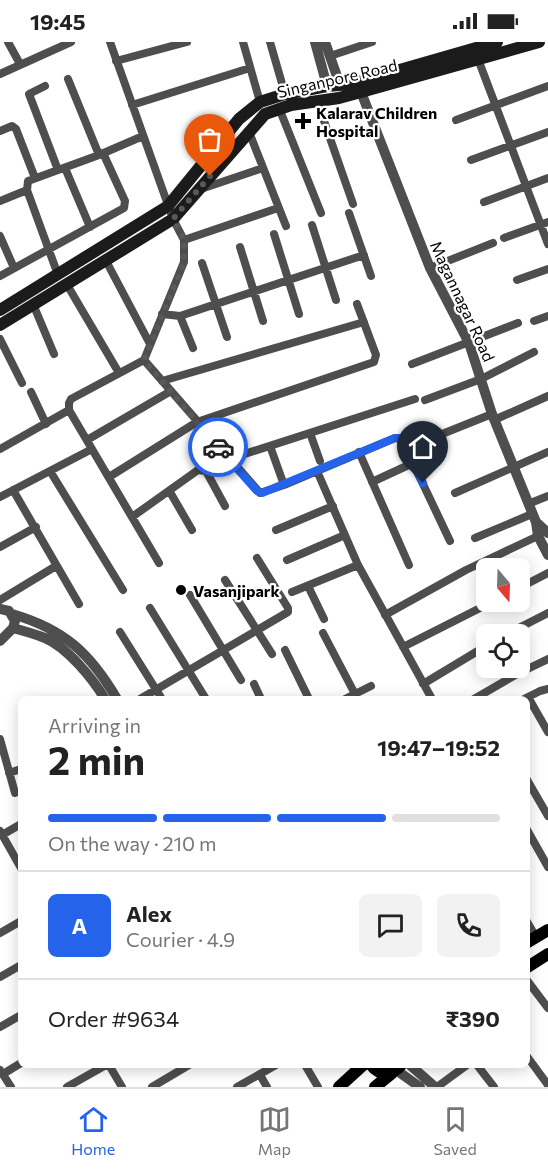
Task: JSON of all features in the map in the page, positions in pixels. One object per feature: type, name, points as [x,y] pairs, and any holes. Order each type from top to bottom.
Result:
[{"type":"main road","name":"Singanpore Road","points":[[0,310],[105,259],[173,219],[264,114],[279,108],[361,92],[479,52],[497,42]]},
{"type":"main road","name":"Singanpore Road","points":[[0,325],[33,304],[62,279],[168,206],[239,118],[260,102],[285,94],[351,84],[479,52],[539,42]]},
{"type":"main road","points":[[531,940],[548,930]]},
{"type":"main road","points":[[530,965],[548,954]]},
{"type":"main road","points":[[339,1087],[360,1068]]},
{"type":"main road","points":[[374,1068],[377,1072],[385,1074],[397,1069]]},
{"type":"main road","points":[[375,1087],[397,1069]]},
{"type":"street","points":[[8,42],[20,64]]},
{"type":"street","points":[[0,74],[71,42]]},
{"type":"street","points":[[110,42],[168,206],[184,240],[184,262],[144,360],[71,399],[69,410],[159,563]]},
{"type":"street","points":[[116,60],[187,42]]},
{"type":"street","points":[[243,42],[260,102]]},
{"type":"street","points":[[270,42],[285,94]]},
{"type":"street","points":[[315,42],[333,85]]},
{"type":"street","points":[[325,42],[330,56],[333,85]]},
{"type":"street","points":[[330,56],[372,42]]},
{"type":"street","points":[[479,52],[495,106],[525,186],[544,224],[548,244]]},
{"type":"street","points":[[132,105],[250,68]]},
{"type":"street","points":[[0,276],[122,210],[125,205],[68,79]]},
{"type":"street","points":[[45,86],[31,92],[29,97],[90,227]]},
{"type":"street","points":[[456,120],[548,86]]},
{"type":"street","name":"Magannagar Road","points":[[361,92],[430,268],[469,343],[493,417],[532,514],[543,535],[548,555]]},
{"type":"street","points":[[317,101],[352,204]]},
{"type":"street","points":[[279,108],[321,213]]},
{"type":"street","points":[[0,131],[12,126],[16,129],[35,178]]},
{"type":"street","points":[[249,132],[286,226]]},
{"type":"street","points":[[471,160],[548,132]]},
{"type":"street","points":[[119,373],[62,279],[48,250],[27,190],[27,182],[143,136]]},
{"type":"street","points":[[198,190],[263,168]]},
{"type":"street","points":[[484,202],[548,178]]},
{"type":"street","points":[[0,201],[27,190]]},
{"type":"street","points":[[184,240],[278,208]]},
{"type":"street","points":[[349,213],[371,276]]},
{"type":"street","points":[[504,238],[544,224]]},
{"type":"street","points":[[312,225],[336,300]]},
{"type":"street","points":[[274,234],[299,314]]},
{"type":"street","points":[[0,236],[14,268]]},
{"type":"street","points":[[430,268],[493,243]]},
{"type":"street","points":[[240,247],[263,321]]},
{"type":"street","points":[[162,314],[180,316],[364,255]]},
{"type":"street","points":[[105,259],[150,344]]},
{"type":"street","points":[[202,264],[226,337]]},
{"type":"street","points":[[517,280],[548,269]]},
{"type":"street","points":[[33,304],[54,354]]},
{"type":"street","points":[[109,477],[197,422],[374,362],[376,355],[357,304]]},
{"type":"street","points":[[180,316],[193,348]]},
{"type":"street","points":[[534,321],[548,316]]},
{"type":"street","points":[[162,381],[363,322]]},
{"type":"street","points":[[412,364],[518,323]]},
{"type":"street","points":[[0,339],[22,383]]},
{"type":"street","points":[[425,400],[482,379],[534,352]]},
{"type":"street","points":[[144,360],[257,491],[262,493],[358,452],[399,438],[414,464],[450,541]]},
{"type":"street","points":[[87,440],[171,391]]},
{"type":"street","points":[[31,392],[46,424]]},
{"type":"street","points":[[432,438],[548,396]]},
{"type":"street","points":[[229,459],[415,399]]},
{"type":"street","points":[[0,449],[69,410]]},
{"type":"street","points":[[310,433],[320,461]]},
{"type":"street","points":[[270,446],[284,485]]},
{"type":"street","points":[[0,497],[92,449]]},
{"type":"street","points":[[358,452],[409,565]]},
{"type":"street","points":[[454,494],[548,452]]},
{"type":"street","points":[[372,482],[414,464]]},
{"type":"street","points":[[132,517],[198,470],[206,471],[225,506]]},
{"type":"street","points":[[50,471],[123,590]]},
{"type":"street","points":[[317,471],[358,565],[430,696]]},
{"type":"street","points":[[14,490],[79,604]]},
{"type":"street","points":[[170,492],[192,530]]},
{"type":"street","points":[[475,538],[532,514],[548,496]]},
{"type":"street","points":[[276,530],[333,506]]},
{"type":"street","points":[[0,547],[36,527]]},
{"type":"street","points":[[287,560],[345,535]]},
{"type":"street","points":[[385,615],[466,570],[543,535]]},
{"type":"street","points":[[145,696],[286,615],[288,608],[257,558]]},
{"type":"street","points":[[292,592],[358,565]]},
{"type":"street","points":[[4,607],[56,566]]},
{"type":"street","points":[[530,582],[548,573]]},
{"type":"street","points":[[225,580],[272,654]]},
{"type":"street","points":[[308,586],[324,619]]},
{"type":"street","points":[[190,595],[241,680]]},
{"type":"street","points":[[4,607],[15,621],[5,634],[50,641],[73,659],[94,681],[103,696]]},
{"type":"street","points":[[4,607],[41,623],[72,642],[105,678],[115,696]]},
{"type":"street","points":[[150,608],[204,696]]},
{"type":"street","points":[[403,647],[476,610]]},
{"type":"street","points":[[528,624],[548,614]]},
{"type":"street","points":[[120,632],[160,696]]},
{"type":"street","points":[[323,633],[355,694]]},
{"type":"street","points":[[285,650],[308,696]]},
{"type":"street","points":[[423,684],[476,652]]},
{"type":"street","points":[[479,696],[548,659]]},
{"type":"street","points":[[254,684],[260,696]]},
{"type":"street","points":[[351,696],[371,686]]},
{"type":"street","points":[[530,696],[540,690],[548,689]]},
{"type":"street","points":[[530,704],[548,732]]},
{"type":"street","points":[[0,740],[15,793]]},
{"type":"street","points":[[9,773],[18,771]]},
{"type":"street","points":[[530,785],[548,816]]},
{"type":"street","points":[[18,825],[1,833],[18,863]]},
{"type":"street","points":[[530,835],[548,867]]},
{"type":"street","points":[[0,933],[18,923]]},
{"type":"street","points":[[0,977],[18,967]]},
{"type":"street","points":[[530,984],[548,1008]]},
{"type":"street","points":[[0,1027],[18,1017]]},
{"type":"street","points":[[530,1060],[548,1085]]},
{"type":"street","points":[[11,1087],[1,1072],[18,1064]]},
{"type":"street","points":[[67,1087],[102,1068]]},
{"type":"street","points":[[110,1068],[122,1087]]},
{"type":"street","points":[[152,1087],[184,1068]]},
{"type":"street","points":[[237,1087],[271,1068]]},
{"type":"street","points":[[307,1068],[318,1087]]},
{"type":"street","points":[[414,1068],[436,1087],[464,1068]]},
{"type":"street","points":[[479,1068],[494,1087]]},
{"type":"street","points":[[397,1069],[420,1087]]},
{"type":"street","points":[[260,1075],[267,1087]]},
{"type":"way so far","points":[[210,176],[173,219],[184,240],[184,262],[144,360],[218,447]]},
{"type":"place","name":"Kalarav Children Hospital","points":[[303,121]]},
{"type":"place","name":"Vasanjipark","points":[[181,590]]},
{"type":"route","points":[[218,447],[257,491],[262,493],[358,452],[399,438],[423,483]]}]
